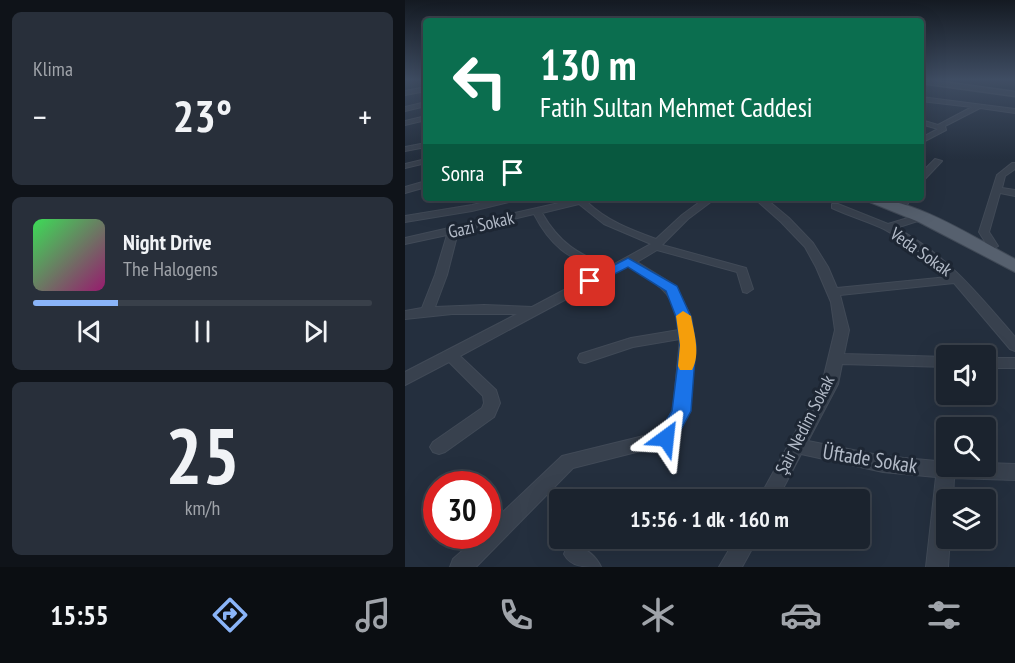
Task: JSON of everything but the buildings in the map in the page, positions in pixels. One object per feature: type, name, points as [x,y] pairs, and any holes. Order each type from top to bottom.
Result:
[{"type":"main road","points":[[880,201],[921,217],[1015,266]]},
{"type":"main road","points":[[902,201],[933,214],[1015,258]]},
{"type":"street","points":[[924,105],[967,112]]},
{"type":"street","points":[[975,105],[1015,111]]},
{"type":"street","points":[[405,109],[416,106],[423,111]]},
{"type":"street","points":[[944,129],[941,126],[980,106]]},
{"type":"street","points":[[405,123],[423,119]]},
{"type":"street","points":[[924,123],[944,129]]},
{"type":"street","points":[[924,139],[944,129]]},
{"type":"street","points":[[405,149],[423,146]]},
{"type":"street","points":[[405,166],[423,161]]},
{"type":"street","points":[[924,173],[938,161]]},
{"type":"street","points":[[993,246],[984,232],[1001,175],[1013,168]]},
{"type":"street","points":[[405,190],[423,185]]},
{"type":"street","points":[[997,190],[1015,193]]},
{"type":"street","points":[[405,219],[501,201]]},
{"type":"street","points":[[581,201],[596,216],[615,228],[657,244],[742,270],[747,289]]},
{"type":"street","name":"Gazi Sokak","points":[[405,242],[581,201]]},
{"type":"street","points":[[405,379],[657,244],[685,217],[707,201]]},
{"type":"street","name":"Şair Nedim Sokak","points":[[763,201],[809,245],[833,292],[842,330],[830,384],[773,489]]},
{"type":"street","name":"Veda Sokak","points":[[835,206],[888,227],[940,261],[959,279],[1015,346]]},
{"type":"street","points":[[537,212],[548,233],[566,252],[609,271]]},
{"type":"street","points":[[888,227],[921,217]]},
{"type":"street","points":[[427,311],[441,275],[453,231]]},
{"type":"street","points":[[461,567],[568,462],[666,438],[681,411],[688,345],[684,317],[672,289],[628,261]]},
{"type":"street","points":[[833,292],[959,279]]},
{"type":"street","points":[[405,315],[427,311],[487,308],[533,311]]},
{"type":"street","points":[[585,358],[631,343],[686,333]]},
{"type":"street","points":[[439,447],[488,412],[492,403],[490,393],[450,355]]},
{"type":"street","points":[[835,359],[936,362]]},
{"type":"street","points":[[996,363],[1015,363]]},
{"type":"street","name":"Üftade Sokak","points":[[796,446],[882,464],[936,469]]},
{"type":"street","name":"Üftade Sokak","points":[[996,471],[1015,472]]},
{"type":"street","points":[[937,567],[945,477]]},
{"type":"street","points":[[730,567],[741,549]]},
{"type":"slow traffic","points":[[683,316],[688,345],[686,366]]},
{"type":"route","points":[[590,281],[628,261],[672,289],[684,317],[688,345],[681,411],[666,438]]}]
